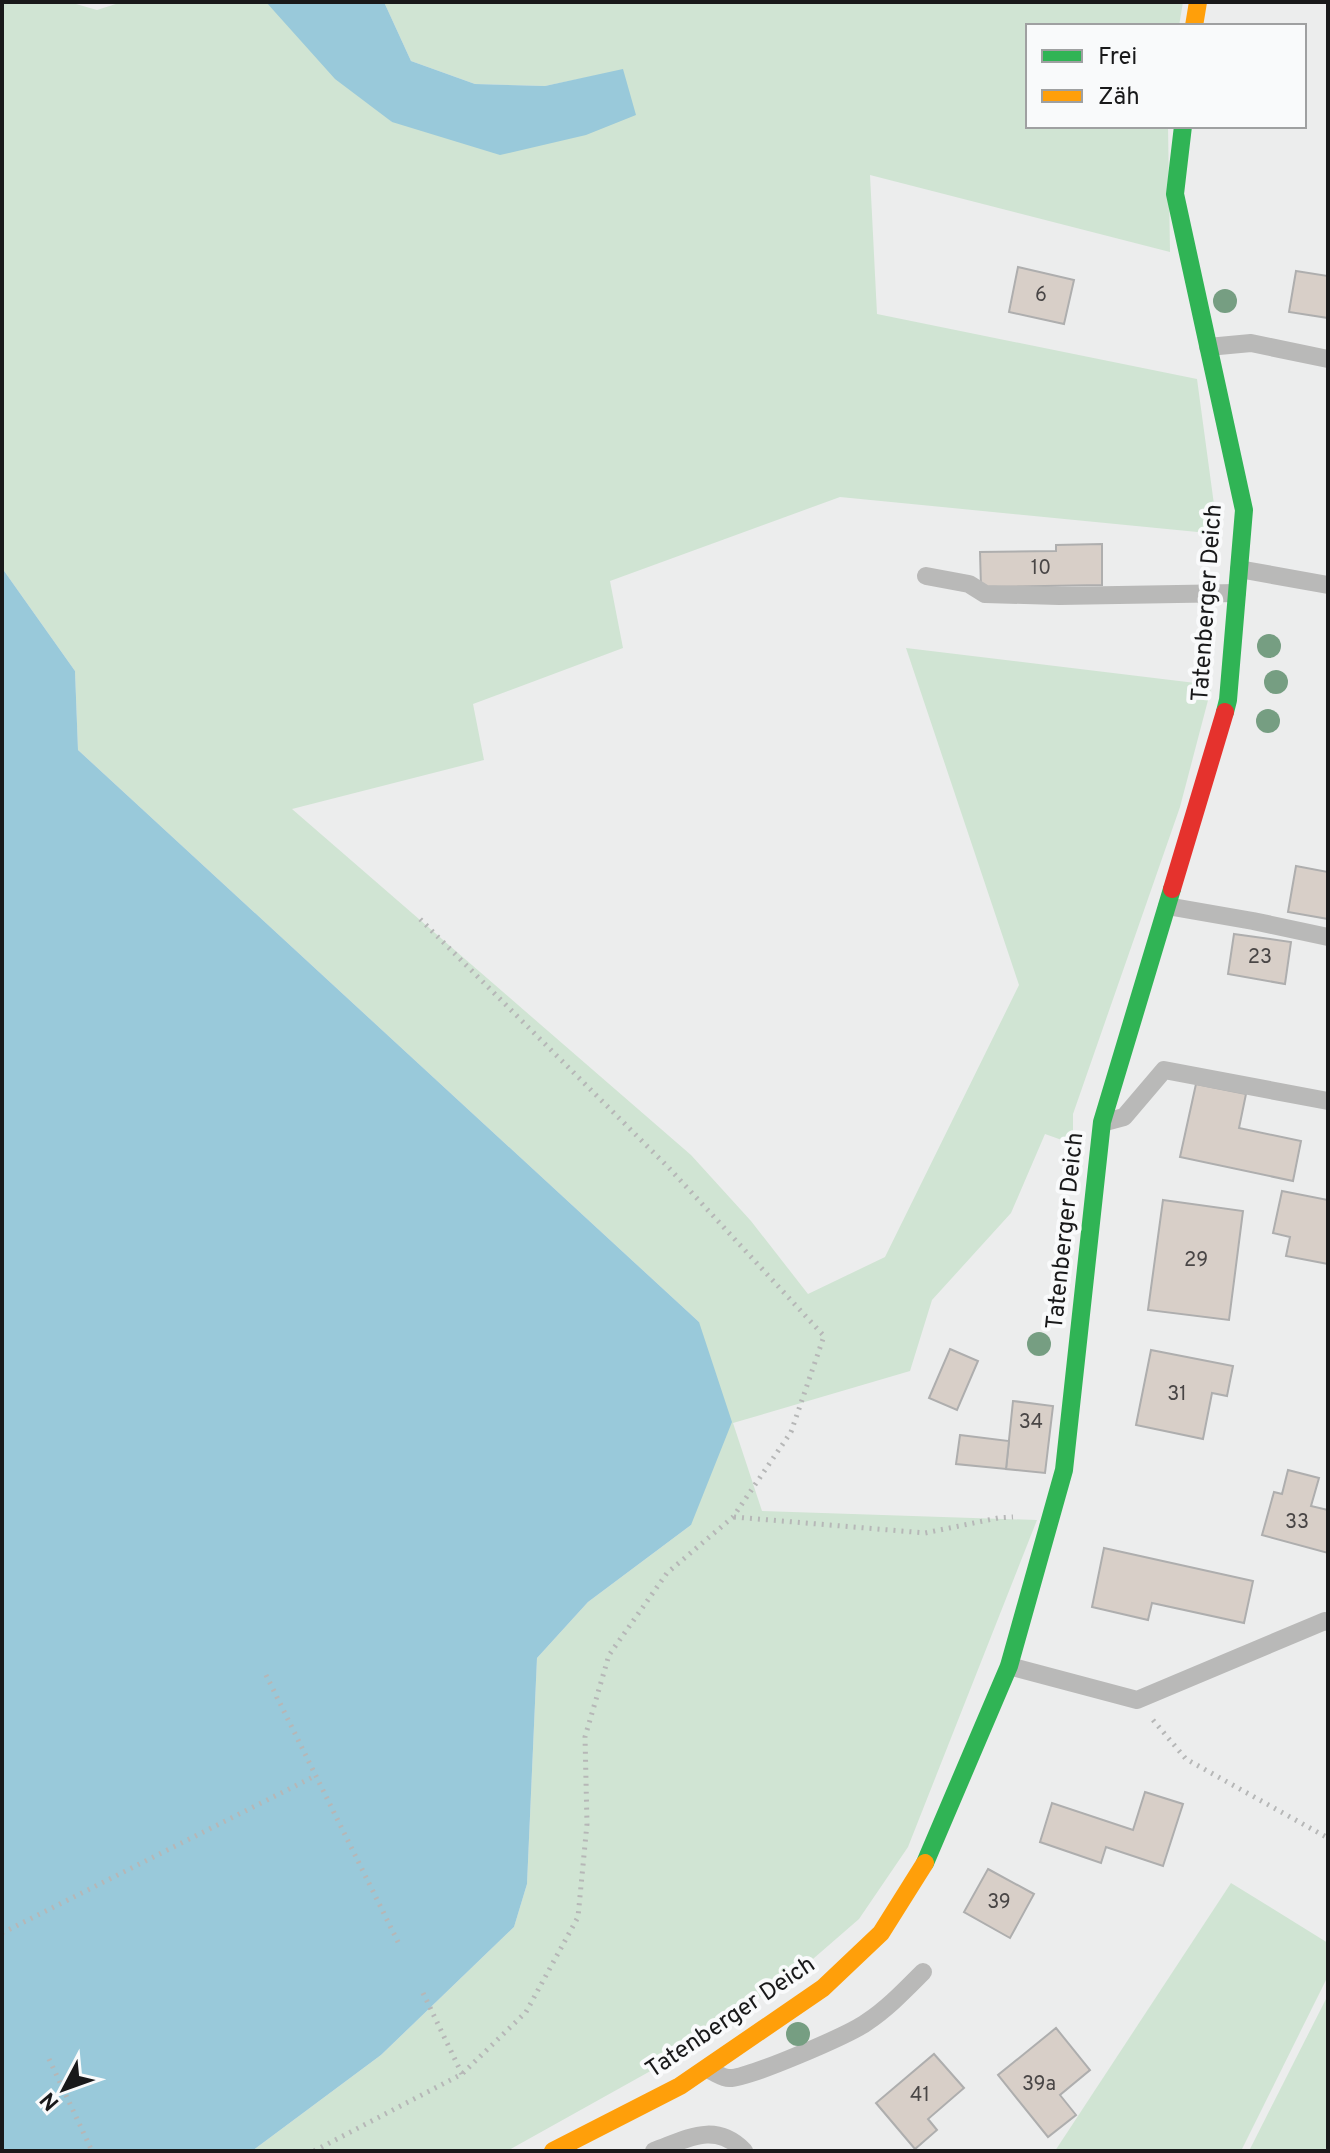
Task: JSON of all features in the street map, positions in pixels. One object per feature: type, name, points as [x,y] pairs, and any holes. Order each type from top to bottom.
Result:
[{"type":"street","points":[[1194,24],[1198,2]]},
{"type":"street","name":"Tatenberger Deich","points":[[553,2151],[680,2086],[823,1988],[881,1933],[928,1859],[1009,1666],[1064,1470],[1102,1122],[1228,700],[1244,510],[1175,194],[1183,128]]},
{"type":"lane","points":[[1208,347],[1251,343],[1328,359]]},
{"type":"lane","points":[[1239,569],[1328,585]]},
{"type":"lane","points":[[926,576],[969,584],[985,594],[1237,593]]},
{"type":"lane","points":[[1167,906],[1328,937]]},
{"type":"lane","points":[[1102,1122],[1124,1117],[1164,1070],[1328,1101]]},
{"type":"lane","points":[[1009,1666],[1137,1700],[1328,1622]]},
{"type":"lane","points":[[705,2068],[728,2078],[749,2075],[846,2034],[881,2012],[923,1972]]},
{"type":"lane","points":[[654,2151],[704,2133],[732,2139],[744,2151]]},
{"type":"path","points":[[314,2151],[462,2074],[526,2012],[578,1917],[587,1824],[585,1737],[609,1655],[667,1573],[733,1517],[791,1432],[824,1336],[669,1168],[419,918]]},
{"type":"path","points":[[733,1517],[925,1533],[998,1518]]},
{"type":"path","points":[[266,1675],[400,1946]]},
{"type":"path","points":[[1137,1700],[1186,1759],[1328,1838]]},
{"type":"path","points":[[2,1933],[315,1776]]},
{"type":"path","points":[[423,1993],[462,2074]]},
{"type":"path","points":[[49,2059],[92,2151]]},
{"type":"green space","points":[[2,2],[69,2],[97,10],[122,2],[266,2],[392,122],[623,70],[545,86],[475,84],[411,61],[384,2],[1183,2],[1179,24],[1026,24],[1026,128],[1168,128],[1170,252],[870,175],[877,314],[1197,379],[1218,534],[840,497],[610,581],[623,648],[473,704],[484,760],[292,809],[691,1155],[751,1221],[808,1294],[885,1257],[1019,985],[906,648],[1212,685],[1180,807],[1073,1114],[1073,1144],[1045,1134],[1011,1213],[932,1300],[910,1371],[733,1423],[762,1511],[1037,1520],[908,1847],[859,1919],[806,1965],[672,2059],[507,2151],[252,2151],[381,2055],[514,1927],[527,1884],[537,1658],[588,1602],[691,1525],[699,1322],[78,750],[75,671],[2,568]]},
{"type":"green space","points":[[1231,1883],[1328,1943],[1328,1976],[1241,2151],[1055,2151]]},
{"type":"green space","points":[[1328,1995],[1328,2151],[1249,2151]]},
{"type":"water","points":[[266,2],[384,2],[411,61],[475,84],[545,86],[623,69],[636,115],[586,135],[500,155],[392,122],[335,79]]},
{"type":"water","points":[[2,568],[75,671],[78,750],[699,1322],[732,1422],[691,1525],[588,1602],[537,1658],[527,1884],[514,1927],[381,2055],[252,2151],[2,2151]]},
{"type":"building","points":[[1018,267],[1074,280],[1064,324],[1009,312]]},
{"type":"building","points":[[1296,271],[1328,276],[1328,318],[1289,312]]},
{"type":"building","points":[[1102,544],[1102,585],[981,587],[980,552],[1056,551],[1056,545]]},
{"type":"building","points":[[1296,866],[1328,872],[1328,919],[1288,912]]},
{"type":"building","points":[[1234,934],[1291,942],[1285,984],[1228,974]]},
{"type":"building","points":[[1196,1084],[1246,1094],[1239,1128],[1301,1141],[1293,1181],[1180,1157]]},
{"type":"building","points":[[1282,1191],[1328,1200],[1328,1264],[1286,1256],[1290,1237],[1273,1233]]},
{"type":"building","points":[[1163,1200],[1243,1211],[1229,1320],[1148,1310]]},
{"type":"building","points":[[950,1349],[978,1361],[957,1410],[929,1398]]},
{"type":"building","points":[[1151,1350],[1233,1366],[1227,1396],[1212,1393],[1203,1439],[1136,1425]]},
{"type":"building","points":[[1013,1401],[1053,1406],[1045,1473],[1006,1469]]},
{"type":"building","points":[[960,1435],[1009,1441],[1006,1469],[956,1464]]},
{"type":"building","points":[[1288,1470],[1319,1478],[1311,1506],[1328,1510],[1328,1553],[1262,1535],[1274,1492],[1282,1494]]},
{"type":"building","points":[[1104,1548],[1253,1581],[1244,1623],[1152,1603],[1148,1620],[1092,1607]]},
{"type":"building","points":[[1145,1792],[1183,1804],[1163,1866],[1106,1847],[1101,1863],[1040,1842],[1052,1803],[1133,1830]]},
{"type":"building","points":[[988,1869],[1034,1894],[1010,1938],[964,1912]]},
{"type":"building","points":[[1056,2028],[1090,2070],[1060,2095],[1076,2115],[1048,2137],[998,2075]]},
{"type":"building","points":[[934,2054],[964,2088],[928,2119],[937,2130],[915,2149],[876,2103]]},
{"type":"traffic: fast","points":[[1183,128],[1175,194],[1244,510],[1225,712]]},
{"type":"traffic: fast","points":[[925,1863],[1009,1666],[1064,1470],[1102,1122],[1172,889]]},
{"type":"traffic: slow","points":[[1194,24],[1198,2]]},
{"type":"traffic: slow","points":[[553,2151],[680,2086],[823,1988],[881,1933],[925,1863]]},
{"type":"traffic: jam","points":[[1172,889],[1225,712]]}]
